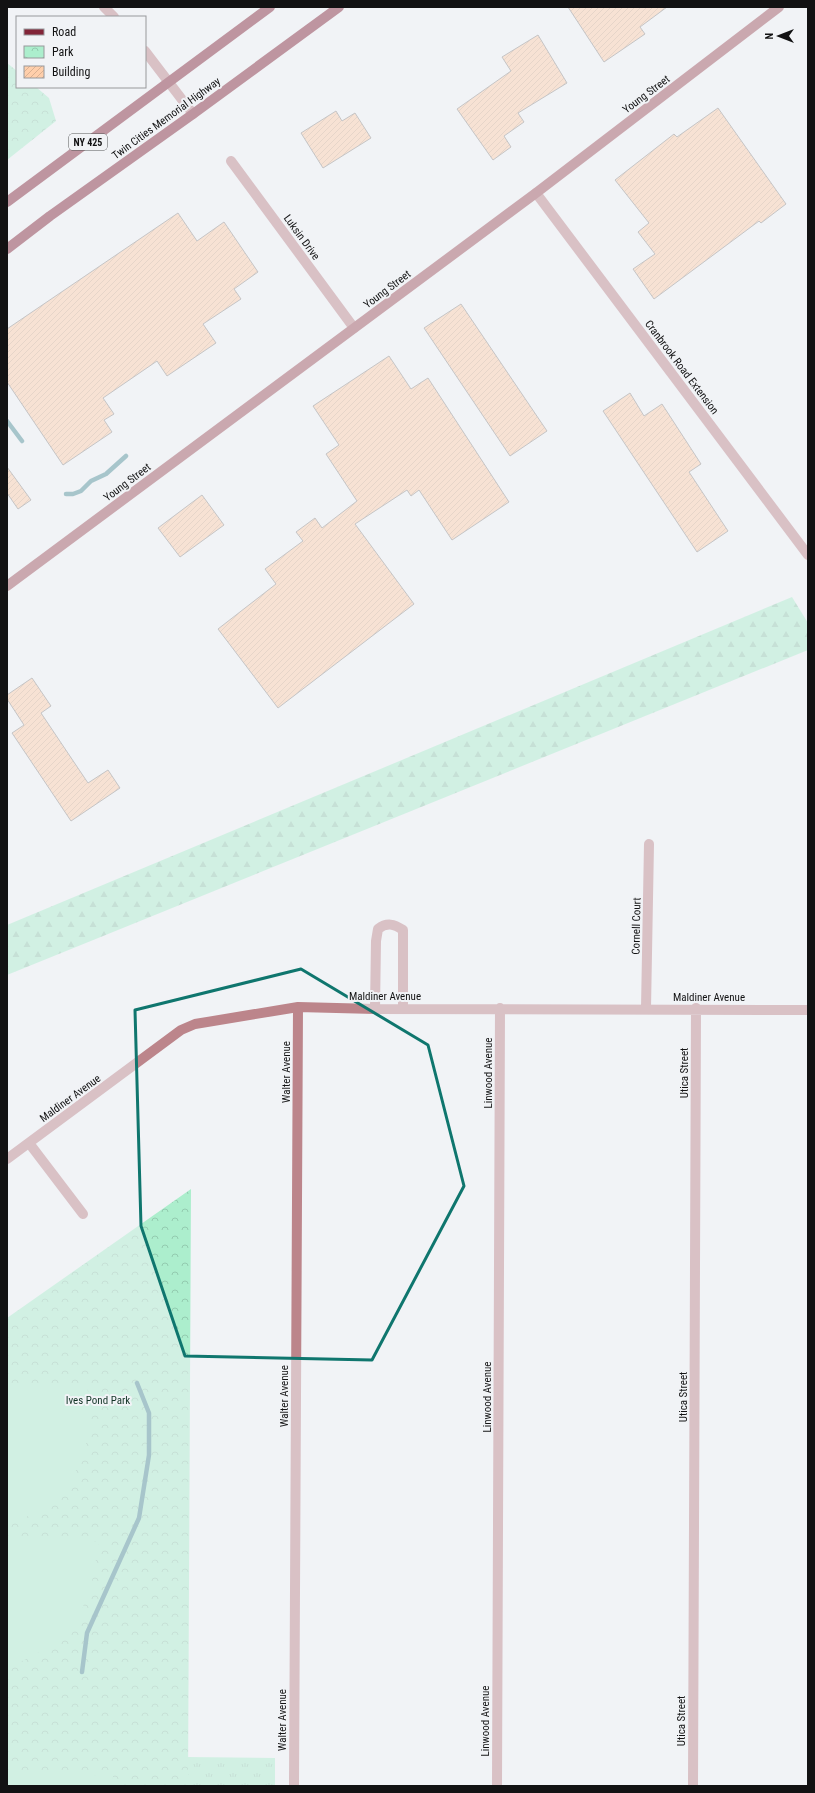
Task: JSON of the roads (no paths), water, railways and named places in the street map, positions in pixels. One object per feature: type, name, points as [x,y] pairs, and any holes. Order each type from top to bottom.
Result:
[{"type":"main road","name":"NY 425","points":[[7,202],[270,7]]},
{"type":"main road","name":"Twin Cities Memorial Highway","points":[[7,249],[50,216],[339,7]]},
{"type":"street","points":[[104,7],[113,16]]},
{"type":"street","name":"Young Street","points":[[7,586],[536,193],[779,7]]},
{"type":"street","points":[[146,52],[193,114]]},
{"type":"street","name":"Luksin Drive","points":[[231,160],[354,328]]},
{"type":"street","name":"Cranbrook Road Extension","points":[[536,193],[808,556]]},
{"type":"street","name":"Cornell Court","points":[[646,1008],[649,844]]},
{"type":"street","points":[[376,1009],[376,940],[378,929],[384,924],[395,925],[403,930],[403,1009]]},
{"type":"street","name":"Maldiner Avenue","points":[[7,1159],[181,1030],[195,1024],[298,1007],[376,1009],[696,1008],[808,1010]]},
{"type":"street","name":"Walter Avenue","points":[[294,1786],[298,1007]]},
{"type":"street","name":"Linwood Avenue","points":[[497,1786],[500,1008]]},
{"type":"street","name":"Utica Street","points":[[693,1786],[696,1008]]},
{"type":"street","points":[[29,1143],[84,1214]]},
{"type":"waterway","points":[[7,421],[22,441]]},
{"type":"waterway","points":[[66,494],[73,494],[81,491],[91,481],[106,474],[126,456]]},
{"type":"waterway","points":[[82,1672],[87,1633],[139,1518],[149,1455],[149,1413],[137,1383]]},
{"type":"park label","name":"Ives Pond Park","points":[[98,1400]]}]
